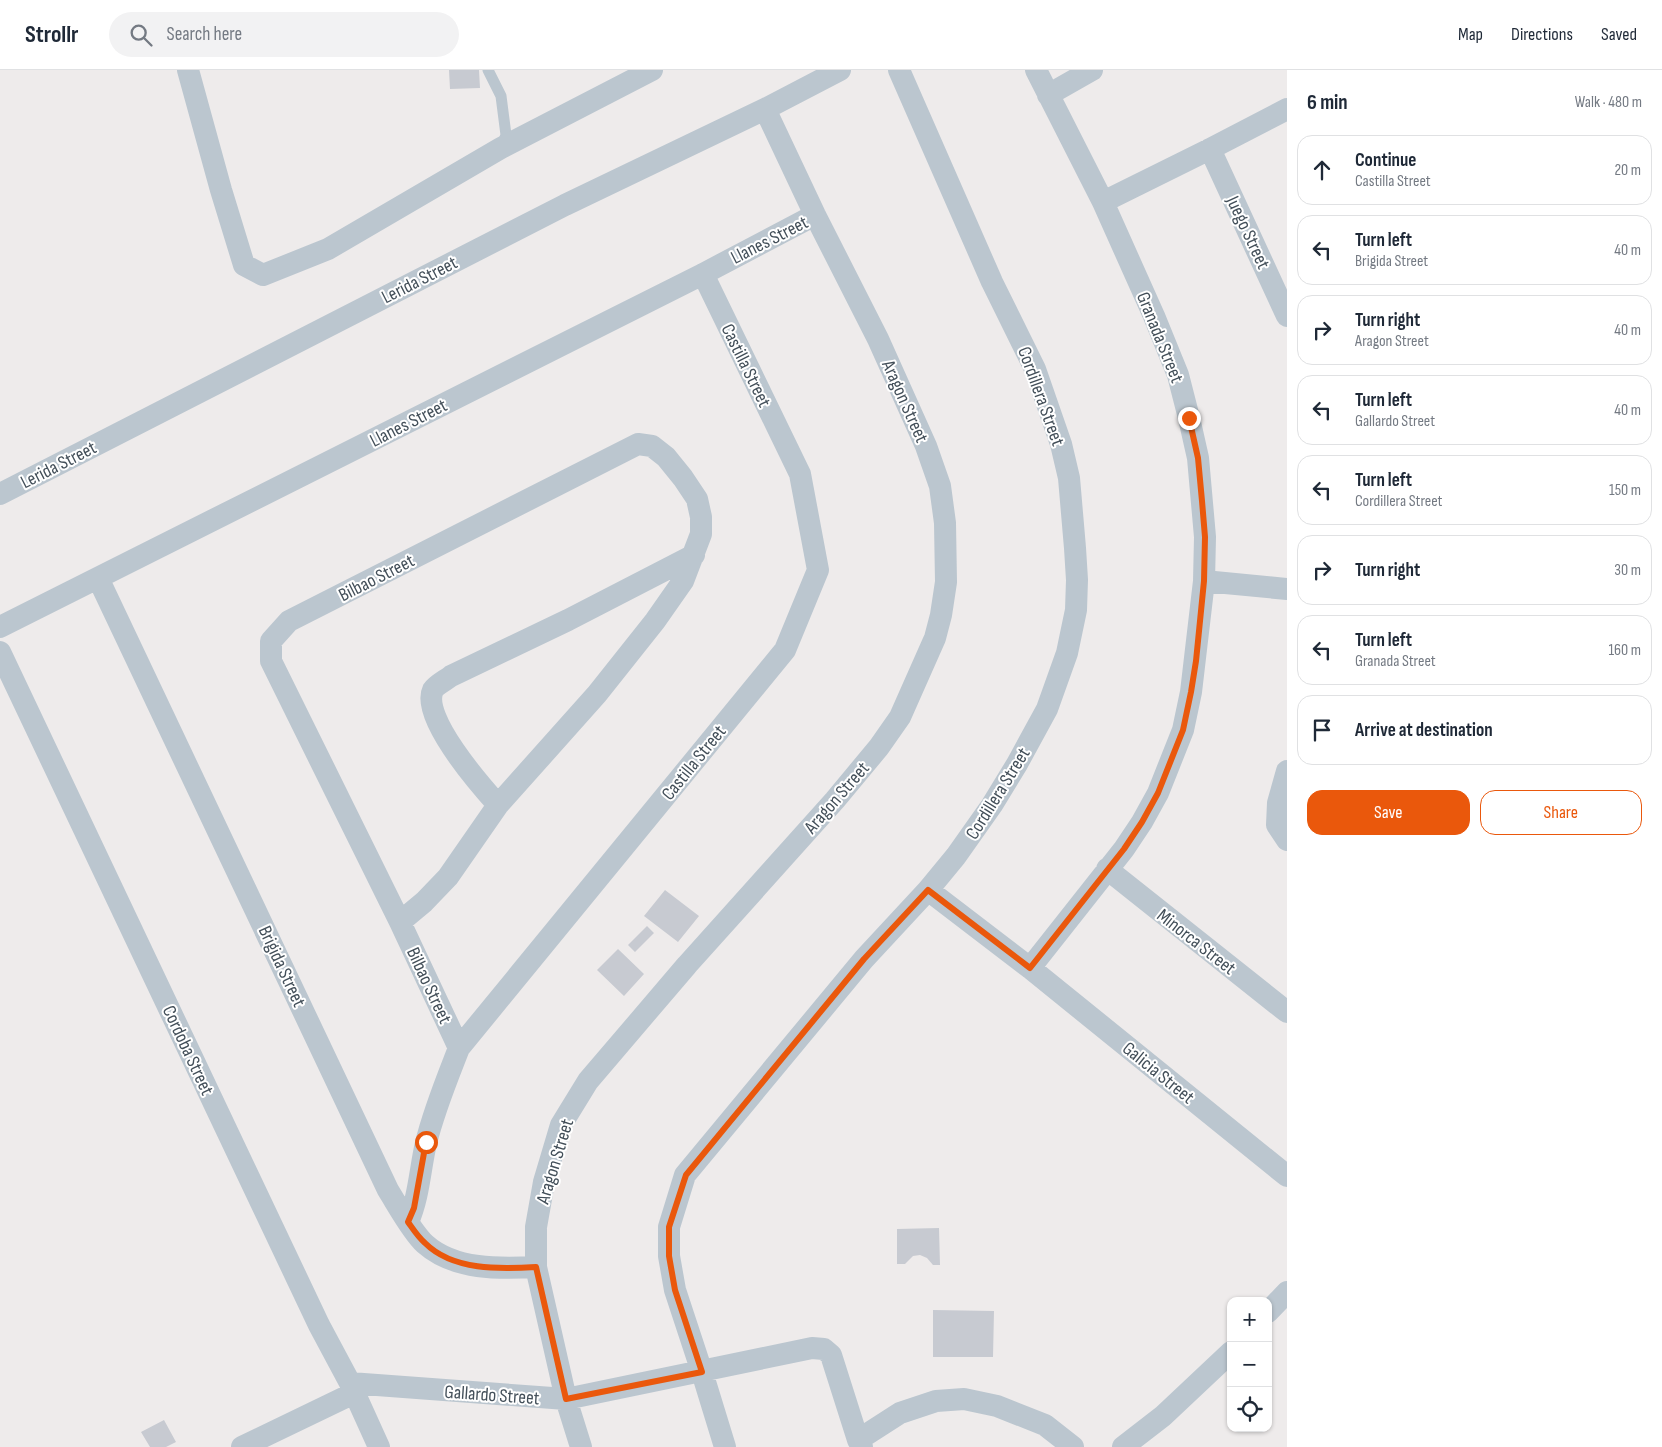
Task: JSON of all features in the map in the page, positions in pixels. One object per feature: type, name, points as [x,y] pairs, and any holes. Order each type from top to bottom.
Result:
[{"type":"street","points":[[188,70],[244,265],[263,275],[328,249],[501,148],[652,70]]},
{"type":"street","name":"Lerida Street","points":[[0,494],[556,209],[840,70]]},
{"type":"street","name":"Cordillera Street","points":[[725,1447],[675,1290],[669,1256],[669,1227],[686,1175],[864,959],[928,890],[956,856],[992,805],[1047,709],[1067,653],[1076,610],[1077,580],[1069,478],[1056,428],[1035,370],[992,282],[899,70]]},
{"type":"street","name":"Granada Street","points":[[1030,968],[1124,849],[1142,822],[1154,800],[1183,730],[1196,661],[1204,581],[1205,537],[1198,458],[1185,399],[1170,353],[1103,202],[1036,70]]},
{"type":"street","points":[[1048,94],[1092,70]]},
{"type":"street","name":"Aragon Street","points":[[581,1447],[566,1399],[536,1267],[536,1227],[544,1182],[561,1125],[588,1081],[681,972],[835,800],[879,747],[900,717],[919,678],[935,638],[946,582],[945,523],[940,486],[926,446],[878,339],[815,215],[765,108]]},
{"type":"street","points":[[1103,202],[1287,109]]},
{"type":"street","name":"Juego Street","points":[[1210,149],[1287,316]]},
{"type":"street","name":"Llanes Street","points":[[0,627],[703,274],[815,215]]},
{"type":"street","name":"Castilla Street","points":[[408,1222],[414,1208],[433,1117],[459,1048],[784,650],[818,570],[800,474],[703,274]]},
{"type":"street","name":"Bilbao Street","points":[[400,922],[424,902],[448,877],[498,805],[597,694],[683,581],[701,534],[701,517],[697,499],[666,457],[652,446],[638,444],[289,621],[271,641],[271,661],[400,922],[459,1048]]},
{"type":"street","points":[[498,805],[459,759],[435,716],[430,699],[433,689],[451,676],[568,620],[694,555]]},
{"type":"street","name":"Brigida Street","points":[[98,578],[385,1182],[408,1222],[425,1244],[445,1257],[464,1263],[500,1269],[536,1267]]},
{"type":"street","points":[[1204,581],[1287,589]]},
{"type":"street","name":"Cordoba Street","points":[[0,652],[319,1325],[352,1388],[379,1447]]},
{"type":"street","points":[[1287,771],[1278,803],[1277,825],[1287,840]]},
{"type":"street","name":"Minorca Street","points":[[1107,869],[1287,1012]]},
{"type":"street","name":"Galicia Street","points":[[928,890],[1030,968],[1287,1176]]},
{"type":"street","points":[[1272,1308],[1287,1292]]},
{"type":"street","name":"Gallardo Street","points":[[352,1388],[566,1399],[812,1348],[824,1349],[831,1355],[860,1443]]},
{"type":"street","points":[[1123,1447],[1163,1416],[1227,1356]]},
{"type":"street","points":[[242,1447],[352,1388]]},
{"type":"street","points":[[860,1443],[900,1413],[936,1401],[964,1399],[997,1406],[1045,1426],[1073,1447]]},
{"type":"lane","points":[[488,70],[501,96],[506,135],[501,148]]},
{"type":"building","points":[[449,70],[479,70],[480,88],[450,89]]},
{"type":"building","points":[[665,890],[699,916],[678,942],[644,916]]},
{"type":"building","points":[[647,926],[654,933],[635,952],[628,945]]},
{"type":"building","points":[[618,949],[644,974],[624,996],[597,970]]},
{"type":"building","points":[[939,1228],[940,1265],[933,1265],[927,1258],[920,1255],[913,1256],[905,1264],[897,1264],[897,1229]]},
{"type":"building","points":[[933,1310],[994,1311],[993,1357],[933,1357]]},
{"type":"building","points":[[164,1420],[176,1442],[166,1447],[150,1447],[141,1432]]},
{"type":"route","points":[[426,1142],[414,1208],[408,1222],[425,1244],[445,1257],[464,1263],[500,1269],[536,1267],[566,1399],[702,1372],[675,1290],[669,1256],[669,1227],[686,1175],[864,959],[928,890],[1030,968],[1124,849],[1158,793],[1183,730],[1196,661],[1204,581],[1205,537],[1202,501],[1198,458],[1189,418]]}]
